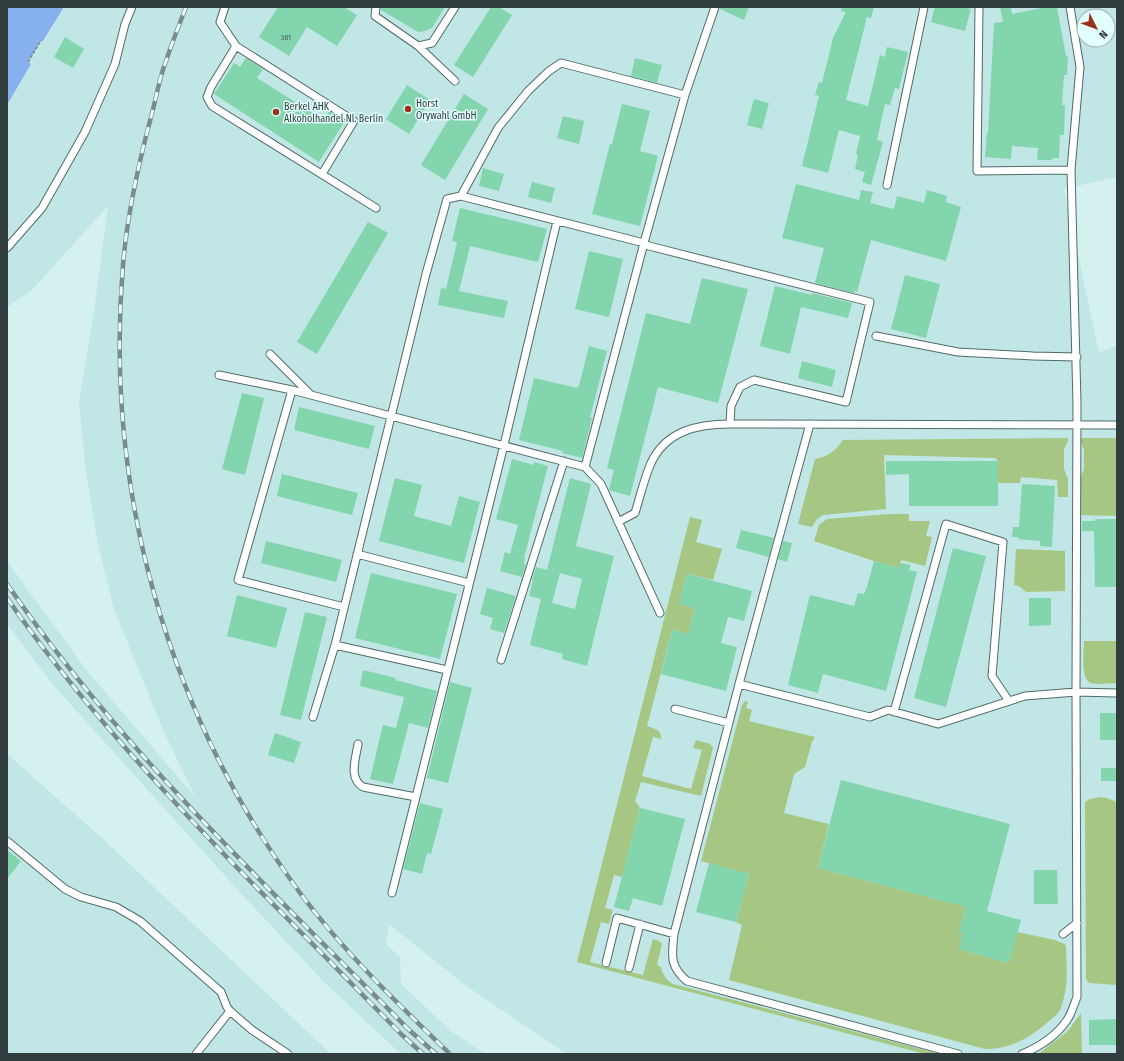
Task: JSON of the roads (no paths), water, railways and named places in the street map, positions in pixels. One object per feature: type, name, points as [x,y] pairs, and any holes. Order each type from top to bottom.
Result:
[{"type":"lane","points":[[7,248],[42,208],[85,132],[115,64],[125,24],[132,7]]},
{"type":"lane","points":[[225,7],[220,22],[236,46],[354,121],[322,174]]},
{"type":"lane","points":[[376,7],[375,16],[418,46],[455,81]]},
{"type":"lane","points":[[418,46],[432,43],[455,7]]},
{"type":"lane","points":[[585,466],[684,95],[715,7]]},
{"type":"lane","points":[[887,185],[924,7]]},
{"type":"lane","points":[[1022,1054],[1040,1045],[1056,1033],[1068,1020],[1077,997],[1076,692],[1078,425],[1071,170],[1080,67],[1070,7]]},
{"type":"lane","points":[[979,8],[977,171],[1071,170]]},
{"type":"lane","points":[[236,46],[211,87],[207,97],[212,106],[376,208]]},
{"type":"lane","points":[[461,196],[498,128],[528,91],[549,71],[561,63],[684,95]]},
{"type":"lane","points":[[313,717],[335,645],[390,415],[447,199],[461,196],[644,243],[649,246],[870,302],[846,402],[754,380],[740,387],[731,406],[730,424]]},
{"type":"lane","points":[[392,893],[504,445],[557,221]]},
{"type":"lane","points":[[876,336],[958,352],[1076,357]]},
{"type":"lane","points":[[270,354],[310,394]]},
{"type":"lane","points":[[219,375],[310,394],[585,466],[601,484],[660,613]]},
{"type":"lane","points":[[292,390],[238,580],[344,607]]},
{"type":"lane","points":[[618,522],[635,514],[652,463],[660,450],[669,440],[691,428],[719,424],[1117,424]]},
{"type":"lane","points":[[810,424],[739,684],[674,934],[672,958],[678,973],[687,981],[958,1054]]},
{"type":"lane","points":[[501,660],[564,461]]},
{"type":"lane","points":[[894,712],[946,524],[1003,542],[992,676],[1009,700]]},
{"type":"lane","points":[[357,554],[469,583]]},
{"type":"lane","points":[[335,645],[447,670]]},
{"type":"lane","points":[[739,684],[870,717],[888,710],[938,724],[1025,696],[1076,692],[1117,693]]},
{"type":"lane","points":[[675,709],[729,723]]},
{"type":"lane","points":[[358,744],[354,770],[359,784],[363,787],[416,797]]},
{"type":"lane","points":[[7,841],[65,889],[81,897],[116,907],[140,921],[221,992],[226,1007],[230,1012],[252,1030],[288,1054]]},
{"type":"lane","points":[[606,963],[617,918],[674,934]]},
{"type":"lane","points":[[1063,934],[1077,923]]},
{"type":"lane","points":[[629,968],[640,924]]},
{"type":"lane","points":[[196,1054],[230,1012]]},
{"type":"water","points":[[7,7],[64,7],[28,62],[31,64],[7,105]]},
{"type":"railway","points":[[186,7],[161,75],[130,209],[123,265],[120,349],[124,432],[136,515],[154,595],[181,674],[214,750],[253,823],[300,893],[317,915],[391,996],[450,1054]]},
{"type":"railway","points":[[7,584],[51,645],[97,703],[146,760],[249,869],[407,1028],[436,1054]]},
{"type":"railway","points":[[7,598],[63,674],[155,781],[253,884],[401,1034],[423,1054]]},
{"type":"place","name":"Horst Orywahl GmbH","points":[[408,109]]},
{"type":"place","name":"Berkel AHK Alkoholhandel Nl. Berlin","points":[[276,112]]}]
